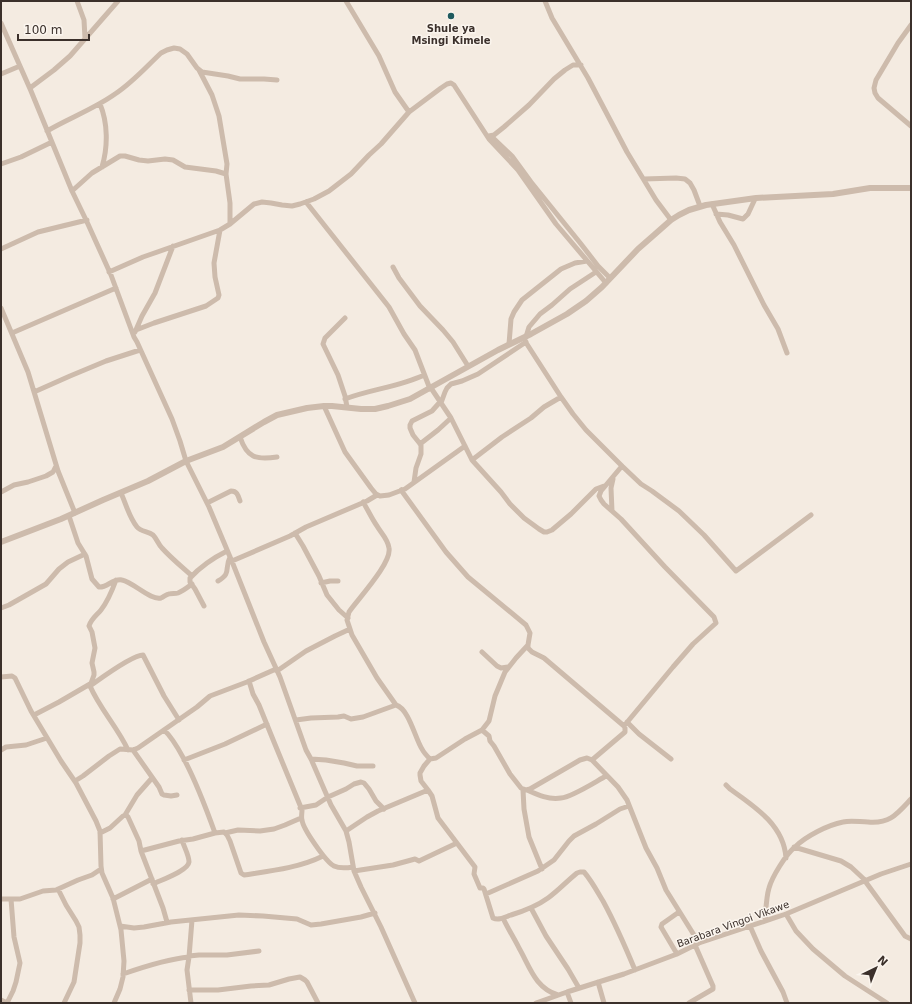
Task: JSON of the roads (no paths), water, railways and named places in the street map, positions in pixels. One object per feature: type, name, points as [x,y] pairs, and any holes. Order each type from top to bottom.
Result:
[{"type":"street","points":[[77,1],[84,20],[85,38]]},
{"type":"street","points":[[30,88],[70,56],[118,1]]},
{"type":"street","points":[[346,1],[379,56],[395,92],[410,112]]},
{"type":"street","points":[[545,1],[552,18],[581,66],[627,152],[656,200],[672,220]]},
{"type":"street","points":[[1,23],[30,88],[72,191],[116,288],[134,337],[172,419],[186,461],[207,503],[231,559],[264,642],[277,670],[306,750],[335,812],[346,831],[353,869],[375,913],[415,1003]]},
{"type":"street","points":[[911,25],[898,43],[876,80],[874,88],[878,98],[911,126]]},
{"type":"street","points":[[47,131],[100,104],[116,94],[161,53],[174,48],[180,49],[199,70],[212,95],[220,116],[227,164],[226,174],[230,203],[230,224]]},
{"type":"street","points":[[489,136],[510,122],[565,70],[573,65],[581,66]]},
{"type":"street","points":[[1,74],[20,66]]},
{"type":"street","points":[[199,70],[207,73],[245,80],[277,80]]},
{"type":"street","points":[[109,272],[143,257],[220,230],[230,224],[254,204],[262,202],[292,206],[306,202],[329,191],[351,174],[410,112],[441,88],[452,83],[489,136],[518,170],[556,224],[606,283]]},
{"type":"street","points":[[100,104],[105,121],[106,136],[102,167]]},
{"type":"street","points":[[489,136],[512,156],[598,266],[610,278]]},
{"type":"street","points":[[1,164],[21,157],[52,142]]},
{"type":"street","points":[[72,191],[92,173],[120,156],[148,161],[165,159],[173,160],[186,167],[216,170],[226,174]]},
{"type":"street","points":[[644,179],[685,179],[690,182],[700,206]]},
{"type":"street","points":[[414,482],[416,468],[421,454],[420,444],[410,428],[410,422],[432,411],[441,402],[447,388],[451,384],[478,374],[525,339],[586,301],[606,283],[638,249],[672,220],[689,210],[712,204],[756,199],[833,194],[870,188],[911,188]]},
{"type":"street","points":[[716,214],[728,215],[743,219],[748,214],[756,199]]},
{"type":"street","points":[[306,202],[389,307],[418,355],[430,388],[451,418],[472,460],[524,518],[539,529],[547,532],[552,530],[571,514],[596,489],[605,486]]},
{"type":"street","points":[[712,204],[778,329],[787,354]]},
{"type":"street","points":[[1,249],[38,232],[86,220]]},
{"type":"street","points":[[136,330],[206,306],[218,298],[219,295],[215,278],[214,263],[220,230]]},
{"type":"street","points":[[134,337],[142,316],[155,293],[173,246]]},
{"type":"street","points":[[509,344],[511,319],[522,300],[561,269],[575,263],[587,261]]},
{"type":"street","points":[[393,267],[399,278],[420,306],[453,342],[468,366]]},
{"type":"street","points":[[525,339],[530,327],[540,314],[552,306],[570,289],[596,272]]},
{"type":"street","points":[[12,333],[116,288]]},
{"type":"street","points":[[1,308],[24,361],[72,514],[78,543],[85,554],[92,579],[99,587],[102,588],[116,580],[130,582],[145,593],[159,599],[168,594],[180,592],[192,584]]},
{"type":"street","points":[[345,318],[325,338],[323,344],[338,375],[347,407]]},
{"type":"street","points":[[1,542],[72,514],[154,478],[186,461],[223,447],[277,415],[286,412],[324,406],[375,409],[388,406],[410,399],[509,344],[525,339]]},
{"type":"street","points":[[525,339],[561,397],[586,430],[641,484],[679,511],[704,535],[736,570],[811,515]]},
{"type":"street","points":[[34,392],[106,361],[140,350]]},
{"type":"street","points":[[345,399],[358,394],[408,382],[424,375]]},
{"type":"street","points":[[472,460],[544,407],[561,397]]},
{"type":"street","points":[[324,406],[345,452],[377,495]]},
{"type":"street","points":[[420,444],[451,418]]},
{"type":"street","points":[[240,437],[245,451],[250,455],[266,458],[277,457]]},
{"type":"street","points":[[218,582],[227,574],[228,562],[231,559],[295,533],[377,495],[384,496],[402,490],[465,446]]},
{"type":"street","points":[[1,492],[14,485],[46,476],[53,472],[56,466]]},
{"type":"street","points":[[592,760],[625,732],[626,724],[673,667],[693,644],[716,623],[714,617],[601,500],[600,493],[622,466]]},
{"type":"street","points":[[612,511],[611,488],[613,476]]},
{"type":"street","points":[[402,490],[446,552],[463,573],[526,625],[530,633],[528,648],[532,652],[544,658],[671,759]]},
{"type":"street","points":[[207,503],[231,491],[237,492],[240,501]]},
{"type":"street","points":[[121,493],[136,526],[155,537],[160,547],[192,576]]},
{"type":"street","points":[[363,502],[376,526],[387,541],[390,549],[380,572],[351,609],[347,620],[356,642],[372,669],[396,705],[400,706],[405,712],[422,750],[430,759]]},
{"type":"street","points":[[295,533],[319,576],[327,595],[339,610],[348,618]]},
{"type":"street","points":[[204,606],[189,580],[198,569],[227,551]]},
{"type":"street","points":[[1,608],[46,584],[59,569],[68,562],[85,554]]},
{"type":"street","points":[[90,685],[94,675],[92,663],[96,648],[89,626],[90,622],[107,602],[116,580]]},
{"type":"street","points":[[321,583],[330,580],[338,581]]},
{"type":"street","points":[[75,781],[120,750],[130,750],[149,740],[179,720],[210,696],[277,670],[306,651],[350,629]]},
{"type":"street","points":[[528,645],[508,667],[502,678],[495,696],[489,720],[482,730],[436,758],[430,759],[422,769],[420,775],[421,781],[432,796],[438,818],[474,867],[474,874],[480,888],[484,889],[493,918],[503,918],[531,908],[548,899],[577,873],[584,872],[607,909],[634,970]]},
{"type":"street","points":[[482,652],[497,666],[501,668],[508,667]]},
{"type":"street","points":[[34,715],[90,685],[138,655],[143,655],[164,696],[179,720]]},
{"type":"street","points":[[1,677],[12,676],[15,678],[47,738],[75,781],[96,821],[100,834],[101,869],[113,899],[120,926],[124,961],[123,977],[114,1003]]},
{"type":"street","points":[[249,681],[302,813],[301,818],[306,830],[323,856],[334,866],[353,869],[393,865],[415,859],[419,861],[457,843]]},
{"type":"street","points":[[90,685],[124,742],[152,778],[162,794],[171,796],[177,795]]},
{"type":"street","points":[[296,720],[338,716],[344,716],[351,719],[363,717],[396,705]]},
{"type":"street","points":[[184,760],[225,744],[267,724]]},
{"type":"street","points":[[164,730],[172,738],[201,794],[215,833]]},
{"type":"street","points":[[482,730],[489,736],[490,741],[510,774],[525,790],[542,796],[560,798],[567,797],[606,776]]},
{"type":"street","points":[[1,750],[6,747],[26,745],[47,738]]},
{"type":"street","points":[[525,790],[580,760],[587,758],[592,760],[623,794],[666,890],[686,922],[697,944],[713,986],[713,989],[690,1003]]},
{"type":"street","points":[[311,759],[326,760],[357,766],[373,766]]},
{"type":"street","points":[[100,834],[110,828],[125,815],[137,795],[152,778]]},
{"type":"street","points":[[300,808],[316,805],[328,797],[342,792],[354,784],[361,782],[369,788],[376,801],[384,809]]},
{"type":"street","points":[[726,785],[772,824],[780,834],[784,843],[786,858]]},
{"type":"street","points":[[346,831],[367,817],[428,790]]},
{"type":"street","points":[[525,790],[524,809],[529,836],[542,869]]},
{"type":"street","points":[[765,921],[767,896],[773,877],[794,847],[819,831],[844,822],[855,821],[877,823],[887,820],[898,813],[911,799]]},
{"type":"street","points":[[486,894],[542,869],[554,860],[574,836],[620,809],[629,806]]},
{"type":"street","points":[[125,815],[128,817],[139,841],[141,851],[167,922]]},
{"type":"street","points":[[141,851],[215,833],[226,833],[238,830],[260,831],[274,829],[301,818]]},
{"type":"street","points":[[226,833],[241,873],[244,875],[282,869],[314,861],[323,856]]},
{"type":"street","points":[[113,899],[152,881],[182,870],[188,865],[188,856],[182,840]]},
{"type":"street","points":[[794,847],[841,861],[851,867],[865,881],[904,936],[911,939]]},
{"type":"street","name":"Barabara Vingoi Vikawe","points":[[536,1003],[634,970],[677,954],[697,944],[786,914],[865,881],[911,864]]},
{"type":"street","points":[[1,899],[20,899],[58,889],[92,875],[101,869]]},
{"type":"street","points":[[58,889],[79,927],[80,935],[74,982],[64,1003]]},
{"type":"street","points":[[1,1000],[7,1003],[14,991],[20,964],[14,937],[11,899]]},
{"type":"street","points":[[531,908],[546,936],[568,969],[578,988]]},
{"type":"street","points":[[677,954],[661,927],[662,924],[679,912]]},
{"type":"street","points":[[120,926],[134,928],[167,922],[224,916],[254,915],[297,919],[312,925],[361,917],[375,913]]},
{"type":"street","points":[[786,914],[796,932],[813,949],[845,976],[887,1003]]},
{"type":"street","points":[[503,918],[508,931],[520,949],[533,975],[546,989],[558,995]]},
{"type":"street","points":[[191,1003],[187,970],[192,920]]},
{"type":"street","points":[[750,926],[787,1003]]},
{"type":"street","points":[[123,974],[189,957],[259,951]]},
{"type":"street","points":[[189,990],[218,990],[269,985],[300,977],[307,982],[318,1003]]},
{"type":"street","points":[[598,982],[604,1003]]},
{"type":"street","points":[[567,992],[571,1003]]},
{"type":"place","name":"Shule ya Msingi Kimele","points":[[451,16]]}]
